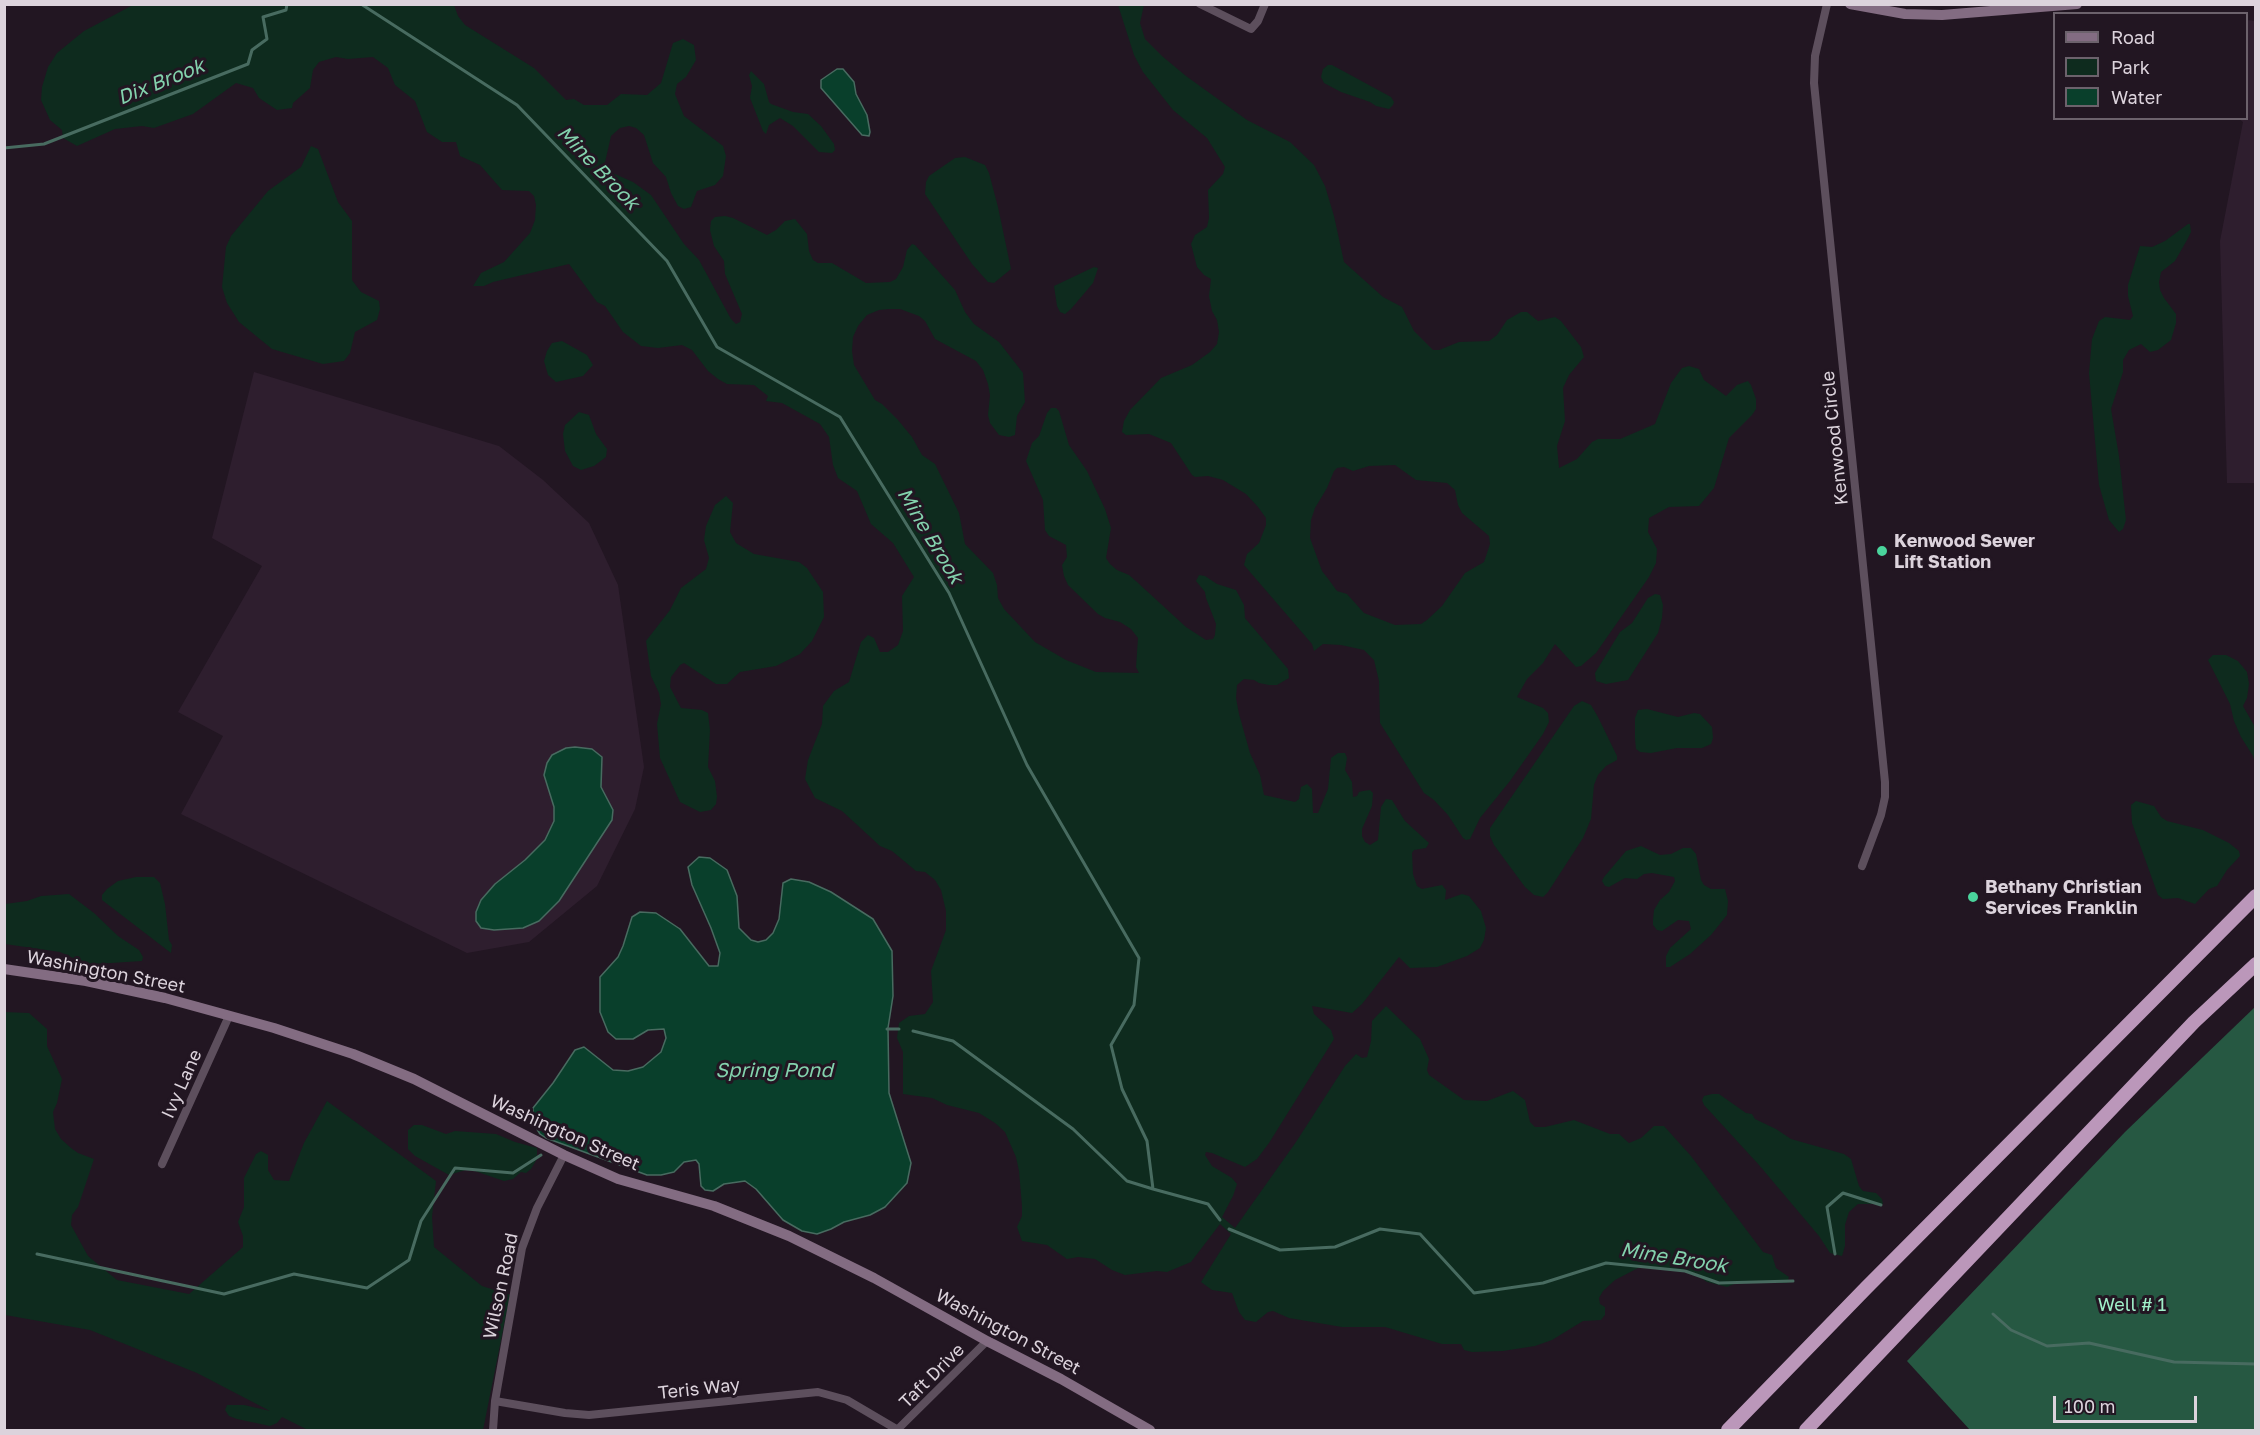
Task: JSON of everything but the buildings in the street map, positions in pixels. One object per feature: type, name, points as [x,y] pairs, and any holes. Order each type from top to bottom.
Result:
[{"type":"highway","points":[[1728,1431],[1866,1288],[2256,896]]},
{"type":"highway","points":[[1806,1431],[2194,1022],[2256,964]]},
{"type":"main road","points":[[1850,4],[1905,14],[1941,15],[2077,4]]},
{"type":"main road","name":"Washington Street","points":[[4,969],[123,988],[229,1016],[312,1040],[414,1079],[564,1155],[618,1179],[714,1206],[773,1229],[874,1278],[1061,1379],[1150,1431]]},
{"type":"street","points":[[1200,4],[1251,28],[1258,21],[1265,4]]},
{"type":"street","name":"Kenwood Circle","points":[[1827,4],[1815,56],[1814,83],[1885,782],[1885,797],[1876,834],[1862,866]]},
{"type":"street","name":"Ivy Lane","points":[[162,1164],[229,1016]]},
{"type":"street","name":"Wilson Road","points":[[493,1431],[495,1401],[516,1275],[524,1241],[537,1208],[564,1155]]},
{"type":"street","name":"Taft Drive","points":[[898,1430],[987,1341]]},
{"type":"street","name":"Teris Way","points":[[495,1401],[565,1413],[589,1414],[818,1392],[847,1400],[898,1430]]},
{"type":"shaded area","points":[[2248,20],[2256,21],[2256,483],[2227,483],[2220,241],[2243,122],[2240,120],[2248,120]]},
{"type":"shaded area","points":[[254,372],[499,446],[543,480],[589,523],[618,585],[644,767],[635,809],[597,886],[529,942],[467,953],[181,814],[223,736],[178,712],[262,566],[212,538]]},
{"type":"green space","points":[[133,5],[454,5],[465,25],[534,68],[566,100],[574,99],[584,105],[607,105],[621,94],[647,95],[661,83],[673,43],[683,39],[694,45],[696,60],[686,77],[677,84],[675,94],[684,116],[723,146],[726,156],[723,176],[715,185],[697,191],[691,207],[684,209],[678,206],[666,177],[653,163],[644,135],[636,128],[629,126],[620,128],[611,136],[604,167],[633,182],[651,195],[684,244],[699,260],[731,319],[736,324],[740,322],[742,314],[725,274],[724,261],[714,246],[710,230],[711,221],[715,217],[733,218],[767,235],[785,221],[795,219],[807,234],[809,251],[813,260],[818,263],[832,263],[866,283],[890,282],[896,279],[903,267],[907,250],[912,244],[915,245],[955,290],[965,312],[974,324],[999,342],[1023,373],[1025,402],[1017,416],[1015,435],[1009,437],[999,435],[990,423],[988,384],[983,370],[976,361],[935,339],[925,321],[919,316],[900,309],[879,310],[867,315],[853,337],[854,365],[875,400],[898,420],[912,437],[922,455],[935,464],[959,513],[965,544],[993,573],[998,598],[1004,609],[1035,642],[1066,660],[1096,672],[1139,673],[1136,667],[1138,638],[1131,629],[1120,622],[1098,614],[1068,585],[1062,565],[1067,557],[1066,545],[1049,536],[1045,530],[1043,500],[1026,461],[1032,443],[1039,436],[1047,413],[1051,408],[1056,408],[1059,411],[1069,445],[1087,471],[1105,509],[1111,528],[1106,558],[1110,564],[1129,575],[1186,627],[1206,640],[1213,639],[1216,624],[1205,592],[1196,581],[1199,575],[1236,590],[1244,605],[1245,618],[1288,669],[1289,678],[1277,685],[1244,679],[1237,685],[1236,698],[1239,714],[1250,753],[1260,775],[1264,795],[1295,802],[1299,799],[1301,787],[1307,784],[1312,789],[1313,813],[1318,813],[1328,789],[1331,758],[1338,753],[1345,753],[1347,758],[1345,770],[1352,782],[1353,797],[1363,791],[1370,790],[1373,793],[1372,806],[1362,829],[1365,842],[1370,845],[1378,840],[1381,807],[1386,799],[1392,800],[1405,821],[1429,843],[1426,848],[1414,850],[1412,853],[1413,874],[1417,886],[1422,889],[1442,885],[1446,890],[1445,900],[1462,894],[1469,896],[1481,911],[1486,928],[1484,940],[1480,948],[1467,956],[1437,967],[1410,968],[1399,957],[1362,1004],[1352,1013],[1312,1006],[1314,1014],[1331,1030],[1334,1039],[1269,1143],[1257,1159],[1245,1167],[1206,1152],[1205,1155],[1212,1166],[1232,1178],[1237,1184],[1222,1217],[1235,1228],[1296,1142],[1345,1066],[1356,1054],[1362,1058],[1367,1057],[1372,1021],[1386,1006],[1420,1039],[1429,1059],[1427,1070],[1429,1075],[1464,1100],[1487,1101],[1513,1091],[1525,1100],[1530,1122],[1535,1127],[1574,1120],[1610,1134],[1619,1134],[1629,1143],[1641,1138],[1654,1126],[1664,1126],[1691,1156],[1763,1252],[1772,1255],[1776,1268],[1789,1277],[1787,1283],[1742,1281],[1727,1287],[1707,1282],[1695,1274],[1663,1268],[1638,1268],[1615,1280],[1603,1291],[1599,1298],[1600,1304],[1605,1307],[1605,1315],[1601,1320],[1583,1321],[1552,1340],[1535,1346],[1503,1351],[1472,1352],[1464,1350],[1461,1344],[1442,1344],[1385,1327],[1342,1327],[1289,1318],[1273,1311],[1268,1312],[1256,1322],[1245,1320],[1239,1312],[1232,1293],[1212,1290],[1201,1282],[1231,1234],[1220,1224],[1191,1262],[1167,1272],[1125,1275],[1095,1259],[1078,1257],[1067,1259],[1047,1245],[1022,1241],[1017,1227],[1022,1216],[1019,1171],[1016,1157],[1005,1132],[979,1113],[947,1105],[932,1098],[903,1094],[903,1052],[897,1038],[899,1023],[909,1016],[925,1014],[933,1002],[931,971],[946,930],[946,911],[941,890],[935,880],[925,872],[916,871],[892,851],[880,846],[842,811],[815,798],[805,779],[808,760],[822,724],[823,706],[834,691],[849,682],[861,642],[868,635],[874,638],[880,652],[888,652],[898,645],[903,631],[902,596],[914,577],[893,543],[871,524],[857,491],[838,478],[833,465],[829,437],[820,424],[782,403],[766,401],[768,396],[754,385],[727,384],[718,379],[708,371],[692,350],[682,345],[658,348],[641,346],[623,332],[605,306],[597,302],[569,264],[484,286],[473,286],[481,273],[504,262],[530,233],[535,220],[534,196],[529,191],[502,190],[480,165],[460,156],[456,142],[442,142],[427,132],[415,101],[395,85],[388,68],[373,57],[348,59],[336,57],[319,62],[313,70],[310,88],[293,103],[292,108],[277,110],[259,98],[253,88],[236,83],[193,114],[154,128],[142,126],[115,129],[77,146],[63,138],[62,130],[50,120],[41,100],[48,67],[57,53],[84,31]]},
{"type":"green space","points":[[1118,5],[1144,5],[1140,23],[1145,39],[1162,56],[1247,120],[1290,142],[1314,165],[1325,186],[1344,262],[1383,297],[1402,307],[1414,331],[1433,350],[1459,342],[1489,341],[1497,335],[1507,320],[1521,312],[1527,312],[1538,321],[1555,317],[1561,321],[1581,347],[1584,357],[1569,375],[1563,388],[1565,421],[1557,446],[1559,468],[1577,459],[1592,442],[1598,439],[1620,439],[1655,424],[1671,383],[1682,368],[1689,366],[1699,369],[1704,380],[1726,396],[1737,385],[1748,381],[1751,385],[1756,399],[1756,409],[1729,438],[1714,488],[1699,506],[1669,507],[1649,518],[1648,532],[1657,549],[1656,563],[1649,577],[1596,653],[1581,666],[1576,667],[1555,644],[1543,663],[1527,679],[1517,697],[1543,708],[1548,713],[1549,722],[1510,781],[1480,818],[1470,839],[1463,838],[1448,815],[1424,793],[1380,723],[1379,681],[1374,660],[1364,650],[1341,645],[1323,644],[1314,651],[1312,644],[1244,565],[1247,554],[1259,543],[1266,525],[1266,518],[1258,507],[1246,494],[1223,480],[1192,475],[1171,443],[1149,434],[1126,435],[1122,432],[1124,421],[1130,410],[1161,378],[1192,365],[1217,344],[1219,332],[1217,320],[1212,311],[1209,296],[1211,279],[1197,267],[1191,244],[1195,235],[1207,227],[1208,190],[1223,174],[1225,167],[1207,138],[1173,110],[1143,72],[1134,55]],"holes":[[[1395,465],[1416,480],[1447,483],[1455,490],[1462,513],[1489,536],[1490,544],[1484,562],[1465,573],[1442,606],[1427,620],[1421,624],[1395,625],[1364,613],[1347,594],[1337,591],[1322,571],[1310,538],[1311,520],[1337,468],[1344,467],[1353,471],[1369,466]]]},
{"type":"green space","points":[[1332,65],[1391,97],[1393,105],[1389,109],[1376,106],[1324,83],[1321,77],[1323,69]]},
{"type":"green space","points":[[751,71],[764,84],[771,104],[793,112],[808,114],[821,126],[834,144],[835,150],[832,153],[819,152],[793,126],[780,118],[769,125],[766,134],[750,98],[752,86],[749,75]]},
{"type":"green space","points":[[311,146],[318,149],[338,202],[352,221],[352,280],[361,292],[379,301],[380,309],[377,320],[355,332],[350,353],[344,361],[323,364],[272,349],[239,322],[227,303],[222,287],[226,247],[231,236],[268,191],[301,167]]},
{"type":"green space","points":[[965,157],[985,165],[998,207],[1011,269],[994,283],[988,282],[972,264],[925,194],[929,176],[955,158]]},
{"type":"green space","points":[[2190,224],[2191,232],[2175,261],[2161,272],[2159,282],[2164,298],[2176,314],[2171,340],[2158,350],[2150,352],[2141,344],[2129,350],[2123,360],[2123,372],[2111,409],[2126,520],[2123,529],[2119,532],[2109,520],[2099,485],[2089,373],[2092,339],[2099,321],[2105,317],[2130,320],[2133,316],[2128,285],[2140,246],[2152,247],[2165,241]]},
{"type":"green space","points":[[1094,267],[1098,268],[1093,283],[1071,309],[1065,314],[1060,312],[1054,286]]},
{"type":"green space","points":[[562,341],[587,355],[593,365],[583,376],[556,382],[548,375],[544,361],[552,343]]},
{"type":"green space","points":[[579,412],[589,415],[596,434],[607,449],[606,457],[594,466],[581,470],[573,466],[565,451],[563,434],[565,425]]},
{"type":"green space","points":[[726,496],[733,503],[730,532],[736,543],[754,554],[799,562],[807,568],[823,592],[824,617],[812,641],[800,654],[776,666],[740,672],[727,684],[716,684],[684,663],[671,677],[670,687],[681,708],[702,710],[708,713],[710,730],[708,767],[715,781],[717,797],[716,804],[711,810],[700,812],[680,802],[660,758],[657,724],[661,704],[659,693],[651,676],[646,641],[670,610],[681,588],[706,569],[709,558],[704,540],[706,526],[715,505]]},
{"type":"green space","points":[[1655,594],[1660,595],[1663,605],[1658,633],[1628,680],[1606,684],[1596,681],[1595,673],[1620,632],[1632,623],[1648,598]]},
{"type":"green space","points":[[2213,655],[2226,655],[2238,661],[2247,672],[2249,684],[2243,706],[2255,727],[2255,763],[2241,737],[2230,704],[2208,660]]},
{"type":"green space","points":[[1582,701],[1591,705],[1617,760],[1606,766],[1598,775],[1594,785],[1591,819],[1583,838],[1548,892],[1543,897],[1534,895],[1525,887],[1494,845],[1490,836],[1490,828],[1574,706]]},
{"type":"green space","points":[[1647,709],[1678,717],[1694,713],[1700,714],[1712,727],[1711,744],[1702,748],[1640,752],[1636,749],[1635,718],[1638,710]]},
{"type":"green space","points":[[2136,801],[2154,806],[2161,817],[2167,821],[2203,830],[2229,843],[2239,851],[2240,856],[2217,886],[2209,889],[2195,904],[2178,898],[2163,899],[2158,895],[2132,823],[2131,805]]},
{"type":"green space","points":[[1641,846],[1660,855],[1691,848],[1696,854],[1704,885],[1711,889],[1725,889],[1728,901],[1727,915],[1711,935],[1690,954],[1670,967],[1666,967],[1666,956],[1670,948],[1691,929],[1689,921],[1678,920],[1662,931],[1657,930],[1653,925],[1654,910],[1669,892],[1675,881],[1674,877],[1644,874],[1637,879],[1625,878],[1609,887],[1605,886],[1602,881],[1626,851]]},
{"type":"green space","points":[[136,877],[154,877],[160,883],[169,940],[172,945],[171,953],[102,900],[102,895],[107,889],[118,881]]},
{"type":"green space","points":[[69,894],[94,913],[118,936],[139,950],[143,957],[142,961],[84,963],[60,952],[5,944],[5,904],[27,901],[41,896]]},
{"type":"green space","name":"Well # 1","points":[[2255,1007],[2255,1430],[1970,1430],[1907,1361],[2125,1132]]},
{"type":"green space","points":[[4,1012],[29,1013],[47,1029],[47,1046],[62,1079],[53,1112],[55,1129],[61,1139],[71,1148],[94,1159],[78,1207],[72,1215],[71,1225],[88,1256],[117,1280],[189,1294],[243,1247],[243,1236],[238,1222],[244,1207],[244,1178],[256,1154],[261,1151],[268,1155],[268,1170],[274,1180],[289,1181],[304,1143],[327,1101],[436,1181],[432,1217],[434,1247],[482,1286],[510,1295],[483,1430],[308,1430],[282,1417],[270,1426],[237,1419],[229,1416],[225,1410],[227,1405],[244,1405],[270,1411],[197,1373],[90,1330],[5,1315]]},
{"type":"green space","points":[[1719,1094],[1746,1113],[1752,1114],[1755,1119],[1791,1139],[1844,1154],[1851,1159],[1859,1186],[1863,1191],[1876,1193],[1882,1199],[1883,1204],[1858,1204],[1849,1212],[1845,1225],[1845,1246],[1842,1256],[1830,1253],[1819,1236],[1759,1165],[1704,1105],[1702,1100],[1704,1096]]},
{"type":"green space","points":[[414,1125],[422,1125],[446,1134],[455,1131],[496,1134],[537,1148],[537,1159],[526,1173],[521,1172],[513,1179],[504,1181],[469,1169],[449,1175],[415,1156],[408,1149],[408,1130]]},
{"type":"water","points":[[837,69],[843,69],[854,82],[856,94],[867,115],[869,136],[862,135],[821,88],[821,80]]},
{"type":"water","points":[[566,748],[592,749],[602,757],[601,787],[613,810],[612,820],[559,901],[539,921],[523,928],[494,930],[481,928],[476,921],[476,912],[481,900],[495,884],[525,860],[545,840],[554,821],[554,807],[544,775],[547,763],[552,755]]},
{"type":"water","name":"Spring Pond","points":[[699,857],[710,858],[727,870],[737,896],[739,928],[751,940],[758,942],[766,940],[773,933],[779,919],[783,883],[791,879],[809,882],[831,892],[873,919],[892,951],[893,996],[888,1028],[889,1093],[911,1163],[907,1183],[885,1207],[870,1215],[844,1222],[817,1234],[802,1231],[783,1220],[756,1189],[745,1181],[724,1184],[713,1191],[705,1190],[701,1186],[699,1164],[696,1160],[684,1162],[674,1172],[647,1175],[546,1138],[540,1134],[533,1123],[533,1108],[575,1050],[584,1047],[613,1070],[628,1071],[643,1067],[661,1052],[666,1038],[664,1029],[648,1030],[633,1039],[616,1039],[608,1032],[600,1012],[600,977],[618,957],[632,917],[640,912],[656,913],[680,929],[709,966],[718,966],[720,953],[692,885],[688,867]]},
{"type":"waterway","name":"Dix Brook","points":[[4,148],[44,144],[248,64],[252,50],[267,39],[263,17],[286,10],[287,4]]},
{"type":"waterway","name":"Mine Brook","points":[[361,4],[517,105],[667,261],[717,347],[840,417],[949,593],[1027,765],[1139,958],[1134,1005],[1111,1045],[1122,1089],[1147,1141],[1153,1189],[1208,1204],[1220,1220]]},
{"type":"waterway","points":[[887,1029],[899,1029]]},
{"type":"waterway","points":[[913,1031],[953,1041],[1073,1129],[1127,1181],[1153,1189]]},
{"type":"waterway","points":[[37,1254],[224,1294],[294,1274],[367,1288],[409,1260],[421,1221],[455,1168],[513,1173],[541,1155]]},
{"type":"waterway","name":"Mine Brook","points":[[1835,1254],[1827,1207],[1843,1193],[1881,1205]]},
{"type":"waterway","name":"Mine Brook","points":[[1229,1229],[1280,1250],[1335,1247],[1380,1229],[1420,1234],[1474,1293],[1543,1283],[1606,1263],[1685,1271],[1719,1283],[1793,1281]]},
{"type":"waterway","name":"Mine Brook","points":[[1993,1314],[2011,1330],[2047,1346],[2089,1343],[2174,1362],[2256,1364]]},
{"type":"place","name":"Kenwood Sewer Lift Station","points":[[1882,551]]},
{"type":"place","name":"Bethany Christian Services Franklin","points":[[1973,897]]}]
